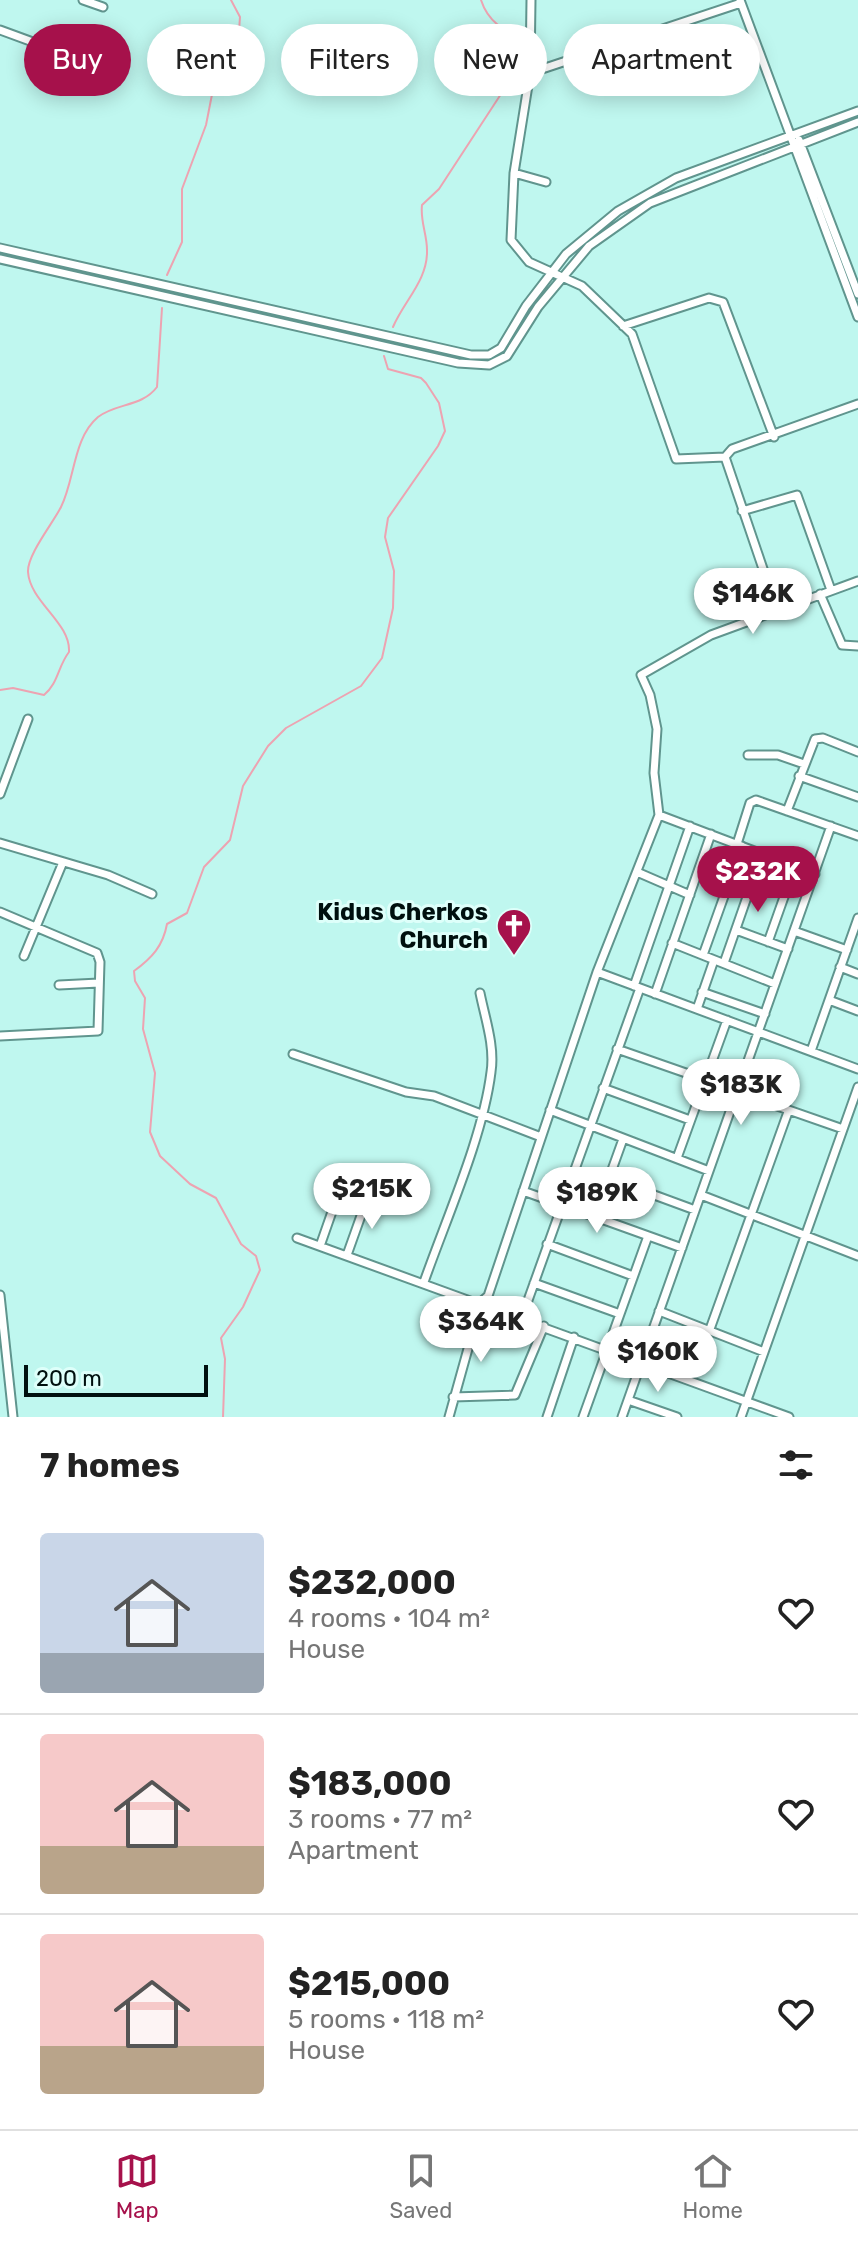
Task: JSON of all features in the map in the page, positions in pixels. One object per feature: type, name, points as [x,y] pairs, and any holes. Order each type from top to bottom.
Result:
[{"type":"street","points":[[83,0],[103,7]]},
{"type":"street","points":[[531,0],[531,24]]},
{"type":"street","points":[[547,67],[741,2],[856,296],[858,317]]},
{"type":"street","points":[[0,30],[24,39]]},
{"type":"street","points":[[526,96],[514,173],[511,240],[529,262],[562,275],[596,298],[632,334],[642,355],[673,457],[682,461],[725,457],[732,449],[774,437],[858,404]]},
{"type":"street","points":[[0,259],[458,363],[489,365],[514,348],[562,275],[611,227],[650,203],[858,111]]},
{"type":"street","points":[[0,248],[482,356],[501,348],[552,272],[587,235],[651,191],[795,140],[858,122]]},
{"type":"street","points":[[514,173],[546,182]]},
{"type":"street","points":[[88,279],[89,269]]},
{"type":"street","points":[[623,326],[709,298],[723,302],[774,437]]},
{"type":"street","points":[[228,310],[230,301]]},
{"type":"street","points":[[725,457],[777,610]]},
{"type":"street","points":[[742,511],[797,495],[831,590]]},
{"type":"street","points":[[449,1417],[481,1302],[488,1296],[597,972],[659,815],[654,773],[657,729],[650,695],[641,675],[711,635],[858,581]]},
{"type":"street","points":[[820,594],[842,645],[858,646]]},
{"type":"street","points":[[0,794],[28,719]]},
{"type":"street","points":[[787,811],[814,741],[820,737],[858,752]]},
{"type":"street","points":[[748,755],[778,755],[804,764]]},
{"type":"street","points":[[799,776],[858,797]]},
{"type":"street","points":[[703,955],[753,800],[858,836]]},
{"type":"street","points":[[659,815],[815,874]]},
{"type":"street","points":[[522,1317],[617,1049],[690,826]]},
{"type":"street","points":[[622,1417],[831,826]]},
{"type":"street","points":[[655,994],[711,834]]},
{"type":"street","points":[[0,843],[108,875],[152,894]]},
{"type":"street","points":[[724,963],[762,854]]},
{"type":"street","points":[[24,956],[63,862]]},
{"type":"street","points":[[768,942],[795,866]]},
{"type":"street","points":[[637,872],[690,895]]},
{"type":"street","points":[[0,912],[99,955],[98,1031],[0,1036]]},
{"type":"street","points":[[811,1051],[840,967],[855,934],[858,918]]},
{"type":"street","points":[[736,930],[788,949]]},
{"type":"street","points":[[794,931],[847,950]]},
{"type":"street","points":[[672,943],[775,984]]},
{"type":"street","points":[[697,1009],[714,960]]},
{"type":"street","points":[[840,967],[858,974]]},
{"type":"street","points":[[597,972],[858,1069]]},
{"type":"street","points":[[59,985],[99,983]]},
{"type":"street","points":[[702,992],[765,1014]]},
{"type":"street","points":[[424,1282],[481,1114],[491,1071],[492,1050],[480,993]]},
{"type":"street","points":[[829,1000],[858,1011]]},
{"type":"street","points":[[677,1158],[727,1020]]},
{"type":"street","points":[[617,1049],[706,1080]]},
{"type":"street","points":[[293,1054],[406,1092],[434,1096],[541,1137]]},
{"type":"street","points":[[741,1417],[858,1087]]},
{"type":"street","points":[[603,1088],[690,1120]]},
{"type":"street","points":[[737,1092],[843,1129]]},
{"type":"street","points":[[550,1110],[709,1171]]},
{"type":"street","points":[[710,1329],[788,1112]]},
{"type":"street","points":[[595,1217],[623,1139]]},
{"type":"street","points":[[608,1178],[695,1210]]},
{"type":"street","points":[[320,1246],[341,1186]]},
{"type":"street","points":[[523,1191],[682,1248]]},
{"type":"street","points":[[701,1195],[858,1256]]},
{"type":"street","points":[[347,1255],[368,1196]]},
{"type":"street","points":[[583,1417],[648,1236]]},
{"type":"street","points":[[297,1238],[481,1302],[789,1417]]},
{"type":"street","points":[[547,1244],[633,1276]]},
{"type":"street","points":[[534,1283],[620,1314]]},
{"type":"street","points":[[0,1295],[3,1349],[13,1417]]},
{"type":"street","points":[[659,1311],[764,1352]]},
{"type":"street","points":[[453,1397],[515,1395],[544,1326]]},
{"type":"street","points":[[547,1417],[574,1337]]},
{"type":"street","points":[[628,1400],[677,1417]]},
{"type":"waterway","points":[[167,275],[182,242],[182,189],[206,125],[218,64],[238,45],[240,17],[231,0]]},
{"type":"waterway","points":[[393,327],[424,271],[427,244],[422,205],[439,189],[501,94],[520,79],[527,64],[525,40],[498,25],[481,0]]},
{"type":"waterway","points":[[0,690],[13,688],[44,695],[69,652],[64,631],[30,583],[29,565],[66,496],[79,447],[90,426],[98,417],[144,398],[157,387],[162,308]]},
{"type":"waterway","points":[[223,1417],[225,1359],[221,1338],[243,1307],[260,1270],[256,1256],[241,1244],[216,1198],[190,1184],[160,1156],[150,1132],[155,1073],[143,1029],[145,998],[135,981],[134,971],[156,951],[167,924],[187,913],[204,867],[230,840],[243,786],[268,746],[286,728],[361,686],[382,658],[393,608],[394,571],[385,537],[388,518],[445,431],[439,403],[426,383],[421,378],[388,369],[384,356]]},
{"type":"place","name":"Kidus Cherkos Church","points":[[514,957]]}]
